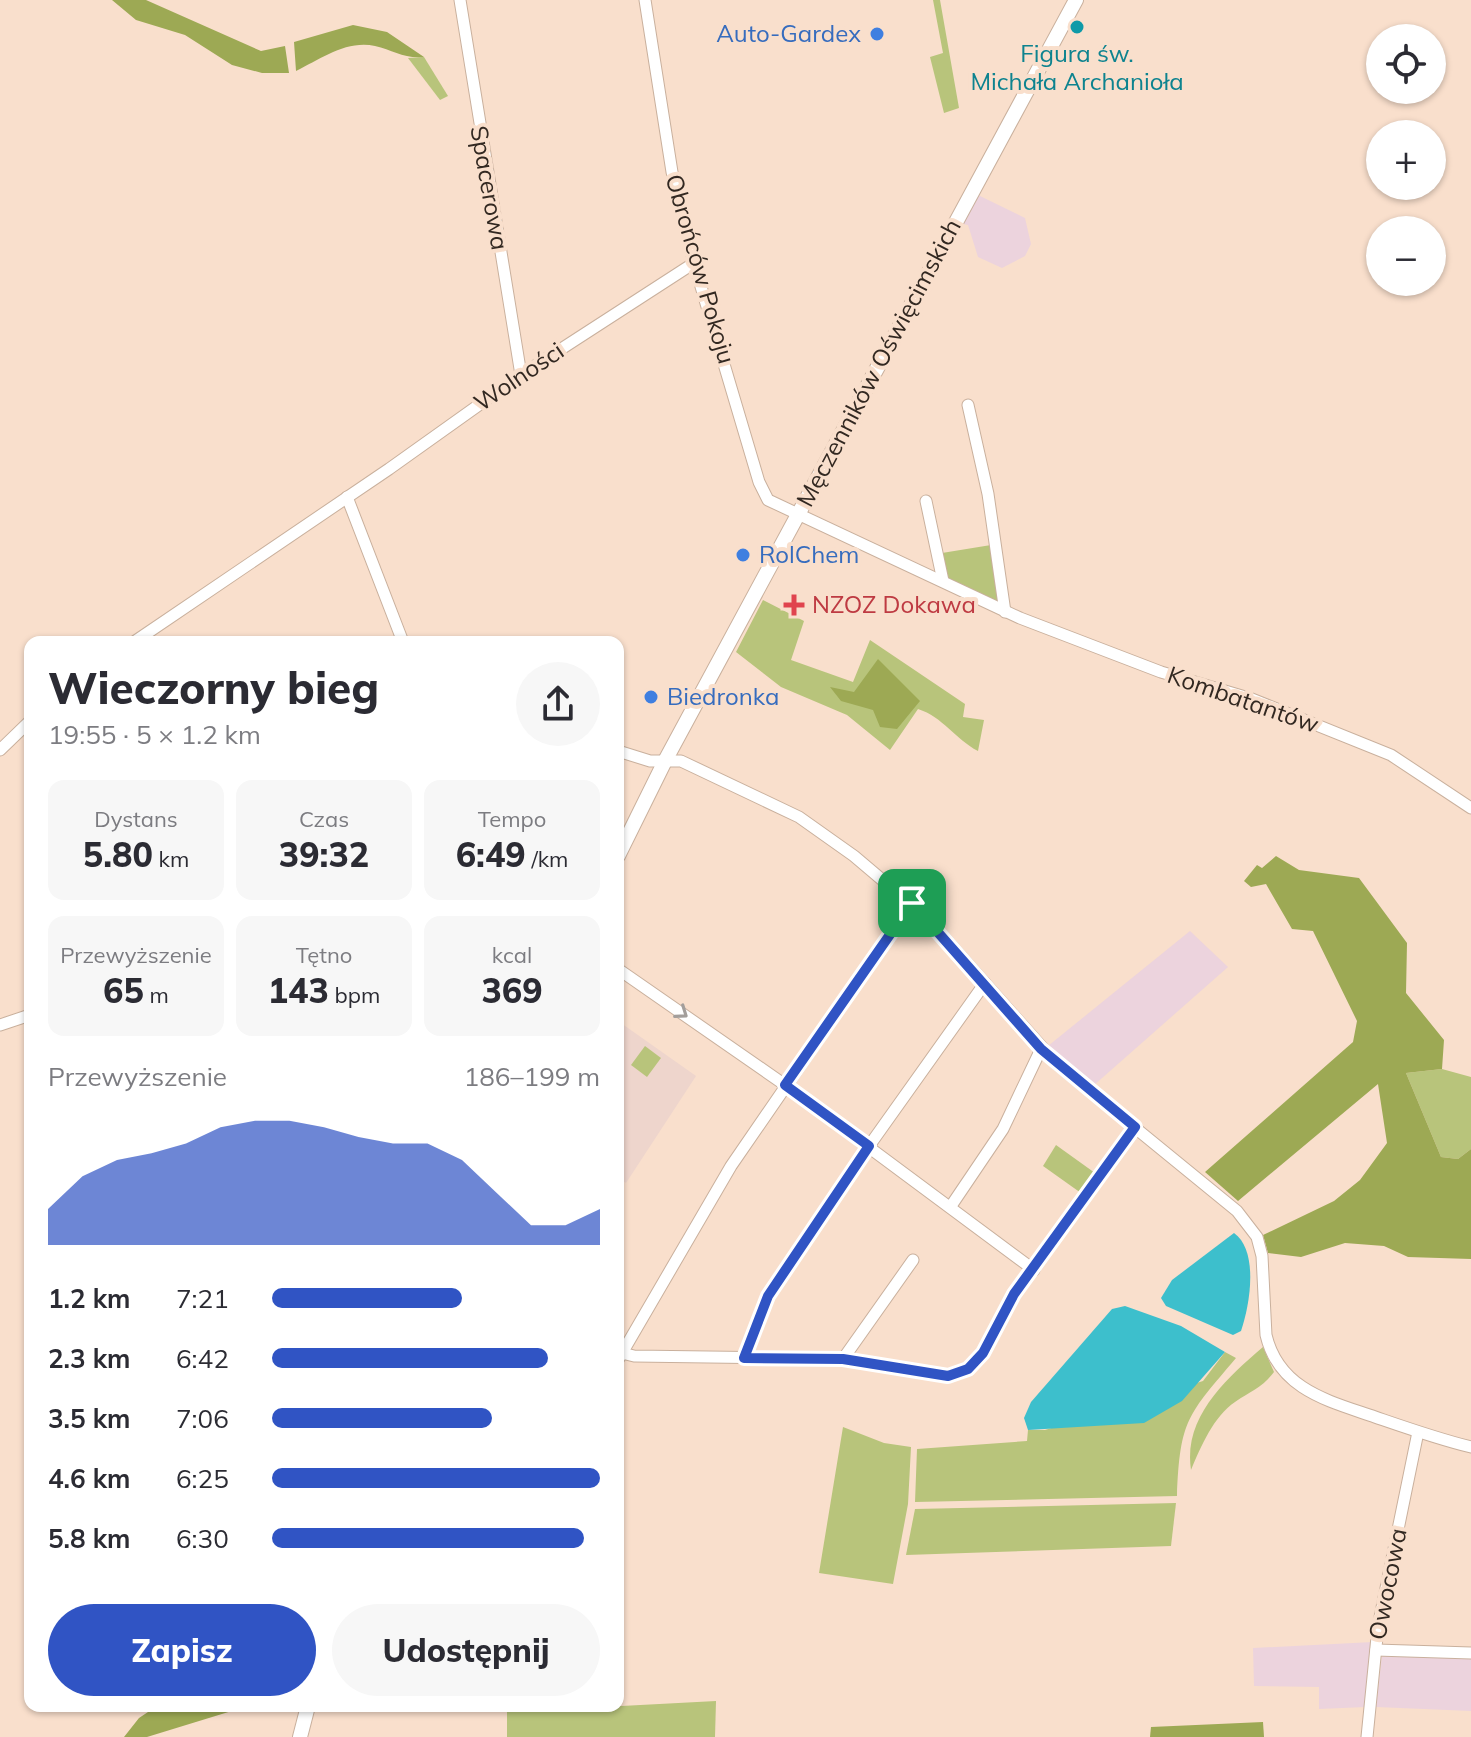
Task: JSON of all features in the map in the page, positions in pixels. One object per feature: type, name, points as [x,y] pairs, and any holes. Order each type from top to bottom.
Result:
[{"type":"main road","name":"Męczenników Oświęcimskich","points":[[624,844],[666,759],[1076,0]]},
{"type":"main road","points":[[300,1737],[306,1712]]},
{"type":"street","name":"Spacerowa","points":[[460,0],[521,375]]},
{"type":"street","name":"Obrońców Pokoju","points":[[645,0],[672,172],[694,263],[762,492],[768,500],[797,516]]},
{"type":"street","name":"Wolności","points":[[143,636],[521,375],[694,263]]},
{"type":"street","points":[[968,405],[988,494],[1005,612]]},
{"type":"street","points":[[347,497],[401,636]]},
{"type":"street","points":[[926,501],[943,581]]},
{"type":"street","name":"Kombatantów","points":[[797,516],[1005,612],[1161,672],[1252,699],[1391,755],[1471,808]]},
{"type":"street","points":[[0,750],[24,727]]},
{"type":"street","points":[[624,753],[650,761],[681,761],[799,817],[912,903],[1041,1049],[1237,1211],[1257,1237],[1262,1256],[1266,1335],[1269,1347],[1286,1374],[1317,1398],[1471,1447]]},
{"type":"street","points":[[624,1348],[731,1166],[912,903]]},
{"type":"street","points":[[624,973],[785,1085],[1034,1270]]},
{"type":"street","points":[[744,1358],[768,1296],[869,1146],[985,983]]},
{"type":"street","points":[[0,1025],[24,1017]]},
{"type":"street","points":[[951,1206],[998,1139],[1041,1049]]},
{"type":"street","points":[[624,1356],[843,1359],[948,1376],[963,1372],[983,1353],[1014,1294],[1135,1127]]},
{"type":"street","points":[[843,1359],[913,1260]]},
{"type":"street","name":"Owocowa","points":[[1367,1737],[1376,1650],[1418,1432]]},
{"type":"street","points":[[1376,1650],[1471,1653]]},
{"type":"shaded area","points":[[978,195],[1025,218],[1031,244],[1025,256],[1002,268],[978,257],[968,225],[963,224]]},
{"type":"shaded area","points":[[1190,931],[1228,967],[1093,1086],[1048,1046]]},
{"type":"shaded area","points":[[624,1025],[696,1076],[626,1183],[624,1182]]},
{"type":"shaded area","points":[[1373,1642],[1366,1707],[1319,1709],[1319,1687],[1254,1686],[1253,1648]]},
{"type":"shaded area","points":[[1382,1655],[1471,1656],[1471,1711],[1376,1707]]},
{"type":"green space","points":[[112,0],[146,0],[261,51],[285,46],[289,73],[262,73],[232,65],[185,35],[136,20]]},
{"type":"green space","points":[[933,0],[940,0],[959,108],[944,113],[930,57],[943,53]]},
{"type":"green space","points":[[353,25],[387,32],[424,57],[404,55],[375,46],[354,46],[334,52],[296,71],[294,42]]},
{"type":"green space","points":[[424,57],[448,96],[440,100],[408,58]]},
{"type":"green space","points":[[991,545],[1000,605],[946,580],[942,553]]},
{"type":"green space","points":[[763,600],[804,621],[791,660],[853,682],[870,640],[965,704],[963,717],[984,720],[978,751],[935,717],[918,709],[890,750],[847,715],[781,687],[736,652]]},
{"type":"green space","points":[[878,659],[920,701],[897,729],[880,727],[873,710],[841,701],[830,687],[854,692]]},
{"type":"green space","points":[[1276,856],[1299,870],[1359,878],[1407,943],[1406,993],[1444,1040],[1442,1069],[1406,1073],[1441,1157],[1458,1159],[1471,1149],[1471,1259],[1408,1257],[1384,1246],[1345,1243],[1301,1257],[1268,1253],[1263,1235],[1334,1201],[1360,1180],[1387,1143],[1378,1084],[1238,1201],[1205,1172],[1353,1042],[1357,1021],[1313,931],[1292,929],[1266,884],[1251,887],[1244,881],[1257,865],[1262,868]]},
{"type":"green space","points":[[645,1046],[661,1058],[647,1077],[631,1065]]},
{"type":"green space","points":[[1442,1069],[1471,1077],[1471,1149],[1458,1159],[1441,1157],[1406,1073]]},
{"type":"green space","points":[[1056,1145],[1095,1173],[1081,1193],[1043,1166]]},
{"type":"green space","points":[[1263,1347],[1274,1372],[1261,1386],[1227,1408],[1214,1423],[1191,1470],[1190,1451],[1201,1416],[1222,1386]]},
{"type":"green space","points":[[1225,1352],[1236,1358],[1197,1406],[1184,1434],[1177,1496],[915,1502],[917,1449],[1027,1441],[1028,1430],[1045,1430],[1203,1381]]},
{"type":"green space","points":[[843,1427],[884,1443],[911,1447],[908,1504],[893,1584],[819,1573]]},
{"type":"green space","points":[[1176,1503],[1171,1546],[906,1555],[915,1509]]},
{"type":"green space","points":[[716,1701],[715,1737],[507,1737],[507,1712],[624,1712],[624,1706]]},
{"type":"green space","points":[[148,1712],[228,1712],[147,1737],[124,1737]]},
{"type":"green space","points":[[1263,1722],[1264,1737],[1150,1737],[1151,1727]]},
{"type":"water","points":[[1234,1233],[1247,1252],[1250,1279],[1241,1331],[1233,1335],[1166,1306],[1161,1298],[1172,1280]]},
{"type":"water","points":[[1125,1306],[1181,1326],[1225,1352],[1182,1401],[1144,1423],[1028,1430],[1024,1418],[1031,1402],[1112,1309]]},
{"type":"place","name":"Figura św. Michała Archanioła","points":[[1077,27]]},
{"type":"place","name":"Auto-Gardex","points":[[877,34]]},
{"type":"place","name":"RolChem","points":[[743,555]]},
{"type":"place","name":"NZOZ Dokawa","points":[[794,605]]},
{"type":"place","name":"Biedronka","points":[[651,697]]},
{"type":"route","points":[[912,903],[1041,1049],[1135,1127],[1014,1294],[991,1340],[968,1369],[948,1376],[843,1359],[744,1358],[768,1296],[869,1146],[785,1085],[912,903]]}]
